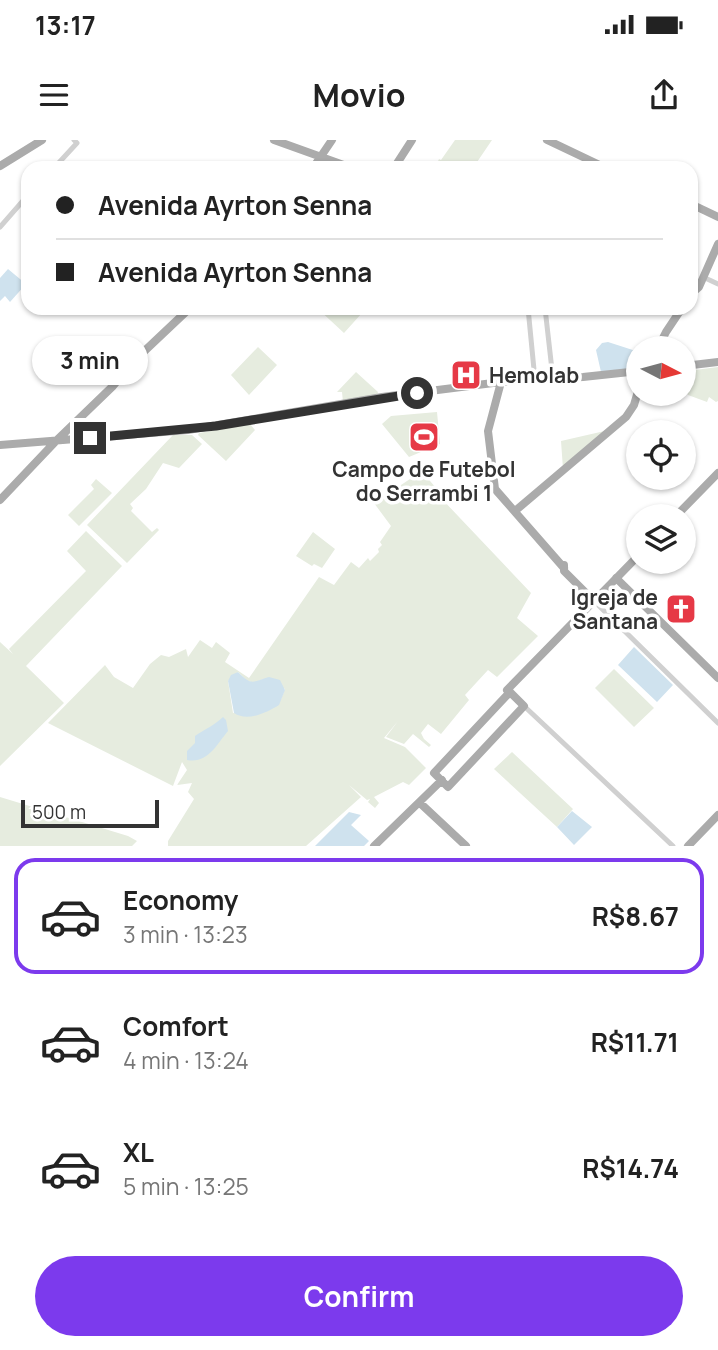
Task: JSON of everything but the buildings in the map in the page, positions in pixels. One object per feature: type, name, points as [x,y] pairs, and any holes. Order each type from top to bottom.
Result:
[{"type":"main road","points":[[0,165],[40,140]]},
{"type":"main road","points":[[274,140],[334,161]]},
{"type":"main road","points":[[280,140],[293,146]]},
{"type":"main road","points":[[320,161],[334,140]]},
{"type":"main road","points":[[398,161],[412,140]]},
{"type":"main road","points":[[547,140],[598,161]]},
{"type":"main road","points":[[582,154],[592,161]]},
{"type":"main road","points":[[698,208],[718,218]]},
{"type":"main road","points":[[704,278],[718,244]]},
{"type":"main road","points":[[698,288],[718,252]]},
{"type":"main road","points":[[0,498],[135,357],[180,315]]},
{"type":"main road","points":[[664,336],[676,315]]},
{"type":"main road","points":[[696,366],[717,364]]},
{"type":"main road","points":[[0,446],[193,432],[405,395],[626,373]]},
{"type":"main road","points":[[502,386],[536,380],[553,381]]},
{"type":"main road","points":[[502,386],[488,431],[495,489],[534,533],[540,536],[564,571],[594,601]]},
{"type":"main road","points":[[516,513],[625,417],[633,406]]},
{"type":"main road","points":[[559,476],[631,417],[637,406]]},
{"type":"main road","points":[[688,504],[718,473]]},
{"type":"main road","points":[[445,783],[434,773],[626,568]]},
{"type":"main road","points":[[616,578],[718,678]]},
{"type":"main road","points":[[374,846],[445,783],[524,706],[508,691]]},
{"type":"main road","points":[[420,803],[462,845]]},
{"type":"main road","points":[[688,846],[718,816]]},
{"type":"main road","points":[[695,846],[718,822]]},
{"type":"street","points":[[60,161],[75,142]]},
{"type":"street","points":[[0,227],[21,203]]},
{"type":"street","points":[[704,278],[718,284]]},
{"type":"street","points":[[529,315],[536,380]]},
{"type":"street","points":[[546,315],[553,381]]},
{"type":"street","points":[[594,601],[718,723]]},
{"type":"street","points":[[524,706],[673,846]]},
{"type":"shaded area","points":[[455,140],[492,140],[478,161],[438,161]]},
{"type":"shaded area","points":[[325,315],[360,315],[344,333]]},
{"type":"shaded area","points":[[258,347],[277,365],[249,395],[231,375]]},
{"type":"shaded area","points":[[718,367],[718,401],[709,397],[707,402],[696,398],[696,370]]},
{"type":"shaded area","points":[[356,372],[378,392],[377,395],[343,402],[342,392],[337,392]]},
{"type":"shaded area","points":[[437,412],[440,444],[409,457],[382,424],[391,416]]},
{"type":"shaded area","points":[[250,424],[255,430],[226,461],[198,435],[199,433]]},
{"type":"shaded area","points":[[609,430],[563,469],[561,441]]},
{"type":"shaded area","points":[[173,435],[192,435],[202,444],[179,468],[163,463],[146,489],[130,504],[133,508],[131,511],[152,532],[157,528],[159,530],[127,563],[87,525]]},
{"type":"shaded area","points":[[419,473],[424,474],[443,496],[441,498],[531,593],[517,618],[538,636],[497,677],[488,670],[465,695],[469,700],[441,734],[428,724],[421,733],[431,745],[429,747],[413,734],[404,744],[386,737],[398,721],[384,738],[405,747],[426,768],[409,785],[403,782],[374,797],[379,803],[375,808],[368,802],[370,799],[367,800],[349,785],[361,797],[306,846],[168,846],[168,841],[194,799],[188,792],[192,783],[177,785],[187,770],[182,762],[173,786],[48,723],[105,665],[114,677],[133,688],[150,664],[161,655],[169,657],[186,649],[188,657],[200,640],[212,648],[216,642],[230,653],[225,662],[249,678],[319,577],[334,585],[351,562],[359,568],[368,558],[370,561],[379,552],[378,549],[382,545],[380,542],[391,526],[374,503]],"holes":[[[238,672],[247,681],[256,683],[263,679],[285,689],[281,699],[233,713],[228,681]]]},
{"type":"shaded area","points":[[96,479],[112,493],[79,526],[68,515],[94,489],[91,485]]},
{"type":"shaded area","points":[[86,531],[122,566],[26,666],[64,703],[0,766],[0,642],[13,654],[9,649],[86,571],[67,551]]},
{"type":"shaded area","points":[[313,532],[335,549],[322,568],[314,564],[312,566],[296,556]]},
{"type":"shaded area","points":[[614,669],[654,708],[634,727],[595,688]]},
{"type":"shaded area","points":[[512,752],[573,809],[557,827],[494,769]]},
{"type":"shaded area","points":[[0,797],[137,841],[132,846],[0,846]]},
{"type":"water","points":[[8,269],[21,280],[21,290],[10,302],[5,296],[0,301],[0,278]]},
{"type":"water","points":[[608,342],[626,348],[626,369],[601,372],[596,350],[602,343]]},
{"type":"water","points":[[634,647],[673,685],[657,702],[618,665]]},
{"type":"water","points":[[238,672],[252,682],[269,677],[280,680],[285,690],[279,705],[251,717],[234,713],[228,681],[231,675]]},
{"type":"water","points":[[223,717],[228,731],[216,747],[201,759],[187,760],[187,751],[195,743],[195,736]]},
{"type":"water","points":[[572,811],[592,827],[574,845],[557,827]]},
{"type":"water","points":[[349,812],[361,815],[351,825],[369,841],[364,846],[315,846]]},
{"type":"place","name":"Hemolab","points":[[466,375]]},
{"type":"place","name":"Campo de Futebol do Serrambi 1","points":[[424,437]]},
{"type":"place","name":"Igreja de Santana","points":[[681,609]]},
{"type":"route","points":[[90,438],[216,426],[417,393]]}]
